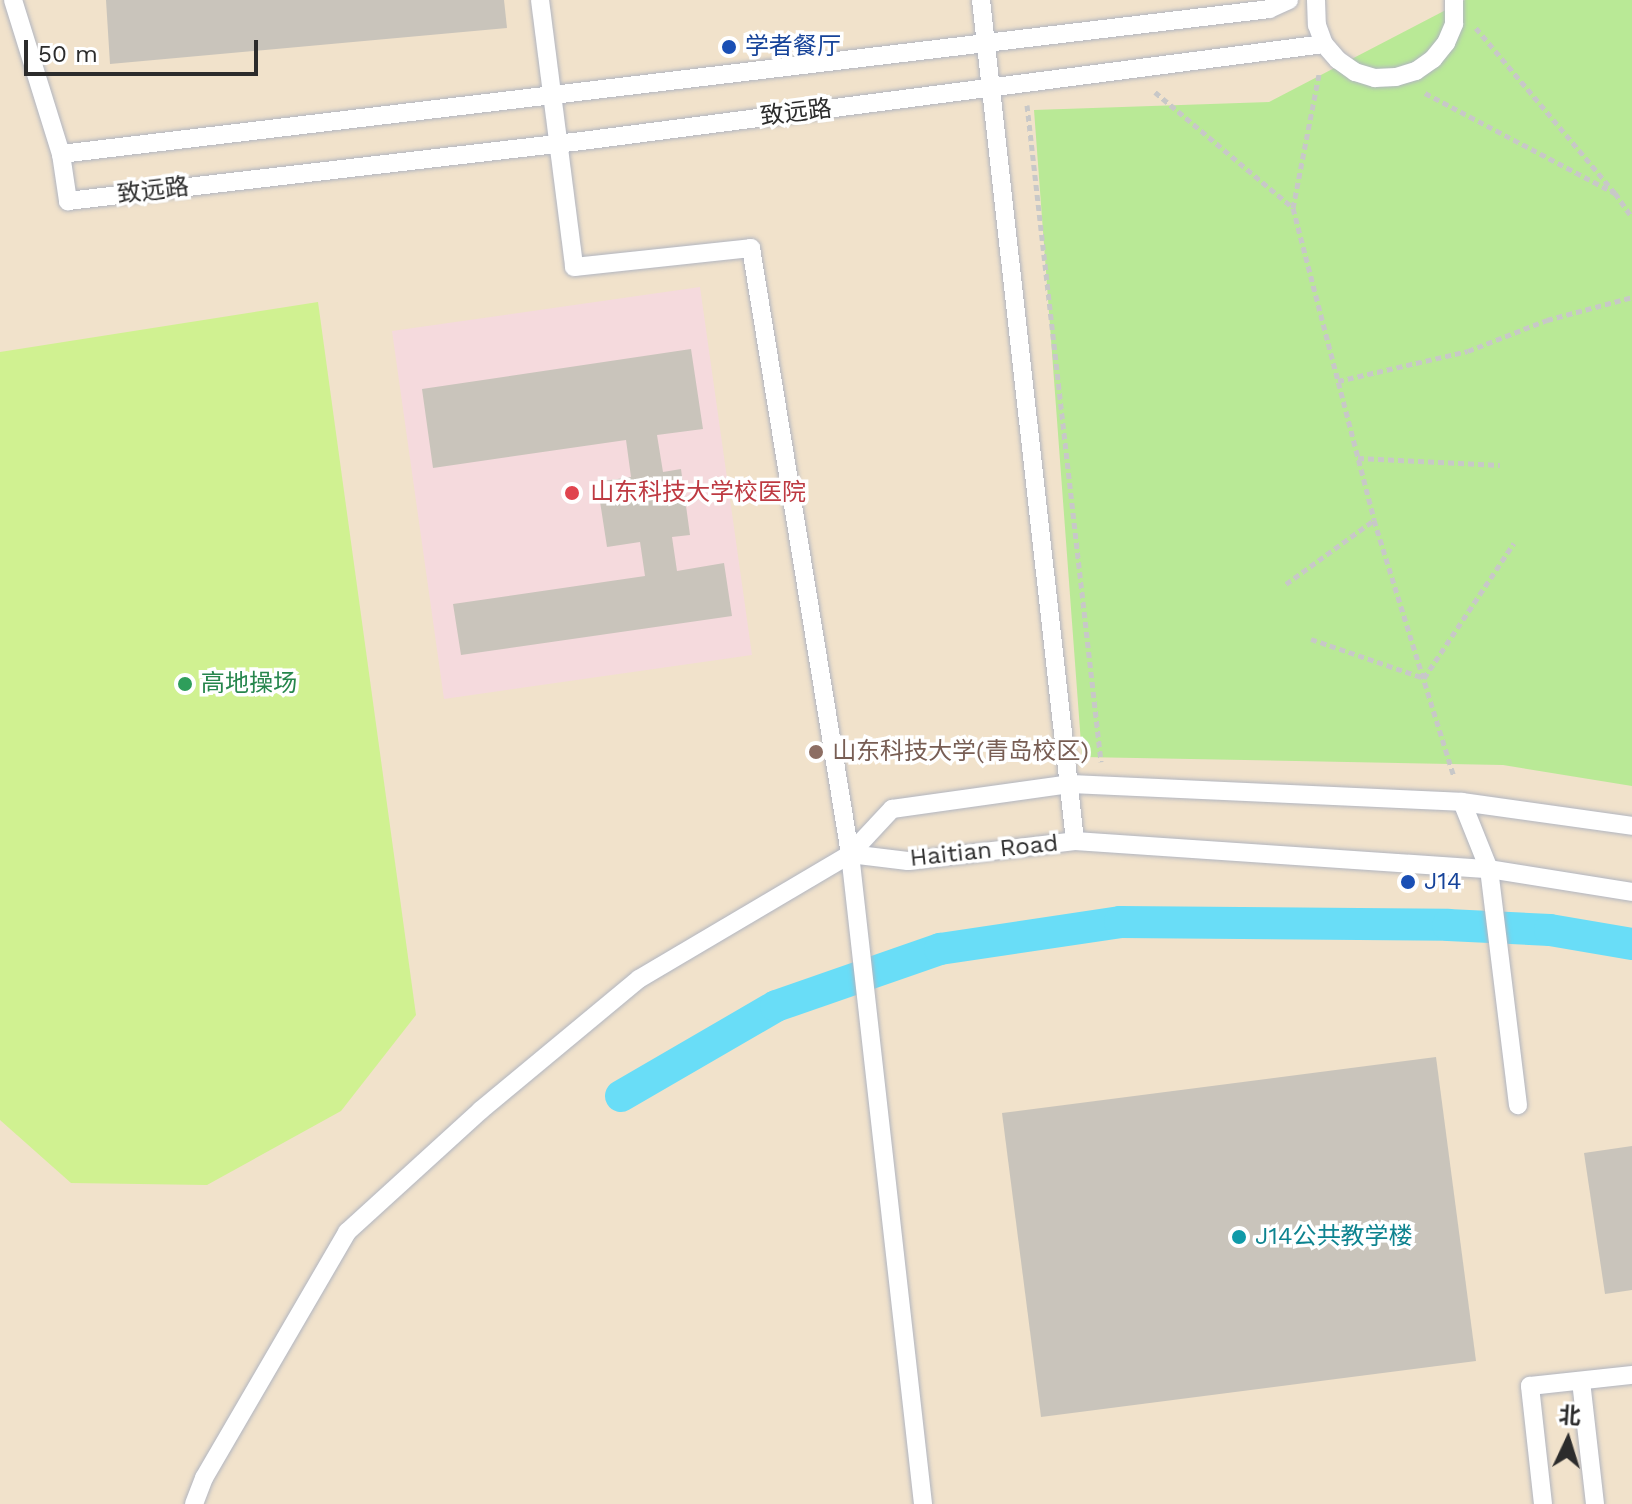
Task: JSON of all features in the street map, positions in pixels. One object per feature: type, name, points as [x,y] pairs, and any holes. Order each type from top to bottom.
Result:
[{"type":"lane","points":[[13,0],[61,154]]},
{"type":"lane","points":[[540,0],[574,267],[751,248],[850,854],[923,1504]]},
{"type":"lane","points":[[981,0],[1075,841]]},
{"type":"lane","name":"致远路","points":[[1289,0],[1269,9],[61,154],[68,201],[557,144],[1324,44]]},
{"type":"lane","points":[[1316,0],[1317,25],[1324,44],[1338,60],[1355,72],[1375,78],[1396,77],[1416,71],[1440,51],[1454,24],[1455,2]]},
{"type":"lane","name":"Haitian Road","points":[[850,854],[892,809],[1069,784],[1462,802],[1632,826]]},
{"type":"lane","points":[[1462,802],[1489,869],[1518,1105]]},
{"type":"lane","name":"Haitian Road","points":[[850,854],[908,861],[1075,841],[1489,869],[1632,892]]},
{"type":"lane","points":[[194,1504],[204,1478],[347,1232],[481,1110],[639,979],[850,854]]},
{"type":"lane","points":[[1543,1504],[1530,1386],[1632,1375]]},
{"type":"lane","points":[[1581,1381],[1595,1504]]},
{"type":"path","points":[[1455,2],[1632,217]]},
{"type":"path","points":[[1324,44],[1293,208],[1374,520],[1462,802]]},
{"type":"path","points":[[1130,70],[1293,208]]},
{"type":"path","points":[[1396,77],[1615,193]]},
{"type":"path","points":[[1024,84],[1103,786]]},
{"type":"path","points":[[1338,381],[1468,351],[1547,320],[1632,297]]},
{"type":"path","points":[[1358,458],[1500,465]]},
{"type":"path","points":[[1286,584],[1374,520]]},
{"type":"path","points":[[1424,678],[1514,543]]},
{"type":"path","points":[[1311,639],[1424,678]]},
{"type":"shaded area","name":"山东科技大学(青岛校区)","points":[[0,0],[1632,0],[1632,1504],[0,1504]]},
{"type":"shaded area","name":"山东科技大学校医院","points":[[700,287],[752,655],[444,699],[392,331]]},
{"type":"green space","points":[[1465,0],[1632,0],[1632,786],[1503,765],[1082,757],[1034,110],[1269,102]]},
{"type":"green space","name":"高地操场","points":[[318,302],[416,1015],[341,1111],[207,1185],[71,1183],[0,1120],[0,352]]},
{"type":"building","points":[[106,0],[504,0],[507,28],[110,64]]},
{"type":"building","points":[[691,349],[703,429],[657,435],[663,472],[681,469],[690,535],[672,537],[677,571],[724,563],[732,616],[461,655],[453,604],[645,576],[640,542],[607,547],[597,482],[631,477],[626,440],[433,468],[422,389]]},
{"type":"building","name":"J14公共教学楼","points":[[1436,1057],[1476,1361],[1041,1417],[1002,1113]]},
{"type":"building","points":[[1632,1146],[1632,1290],[1605,1294],[1584,1153]]},
{"type":"waterway","points":[[621,1096],[776,1006],[940,949],[1120,922],[1448,925],[1550,930],[1632,944]]},
{"type":"place","name":"学者餐厅","points":[[729,47]]},
{"type":"place","name":"山东科技大学校医院","points":[[572,493]]},
{"type":"place","name":"高地操场","points":[[185,684]]},
{"type":"place","name":"山东科技大学(青岛校区)","points":[[816,752]]},
{"type":"place","name":"J14","points":[[1408,882]]},
{"type":"place","name":"J14公共教学楼","points":[[1239,1237]]}]
